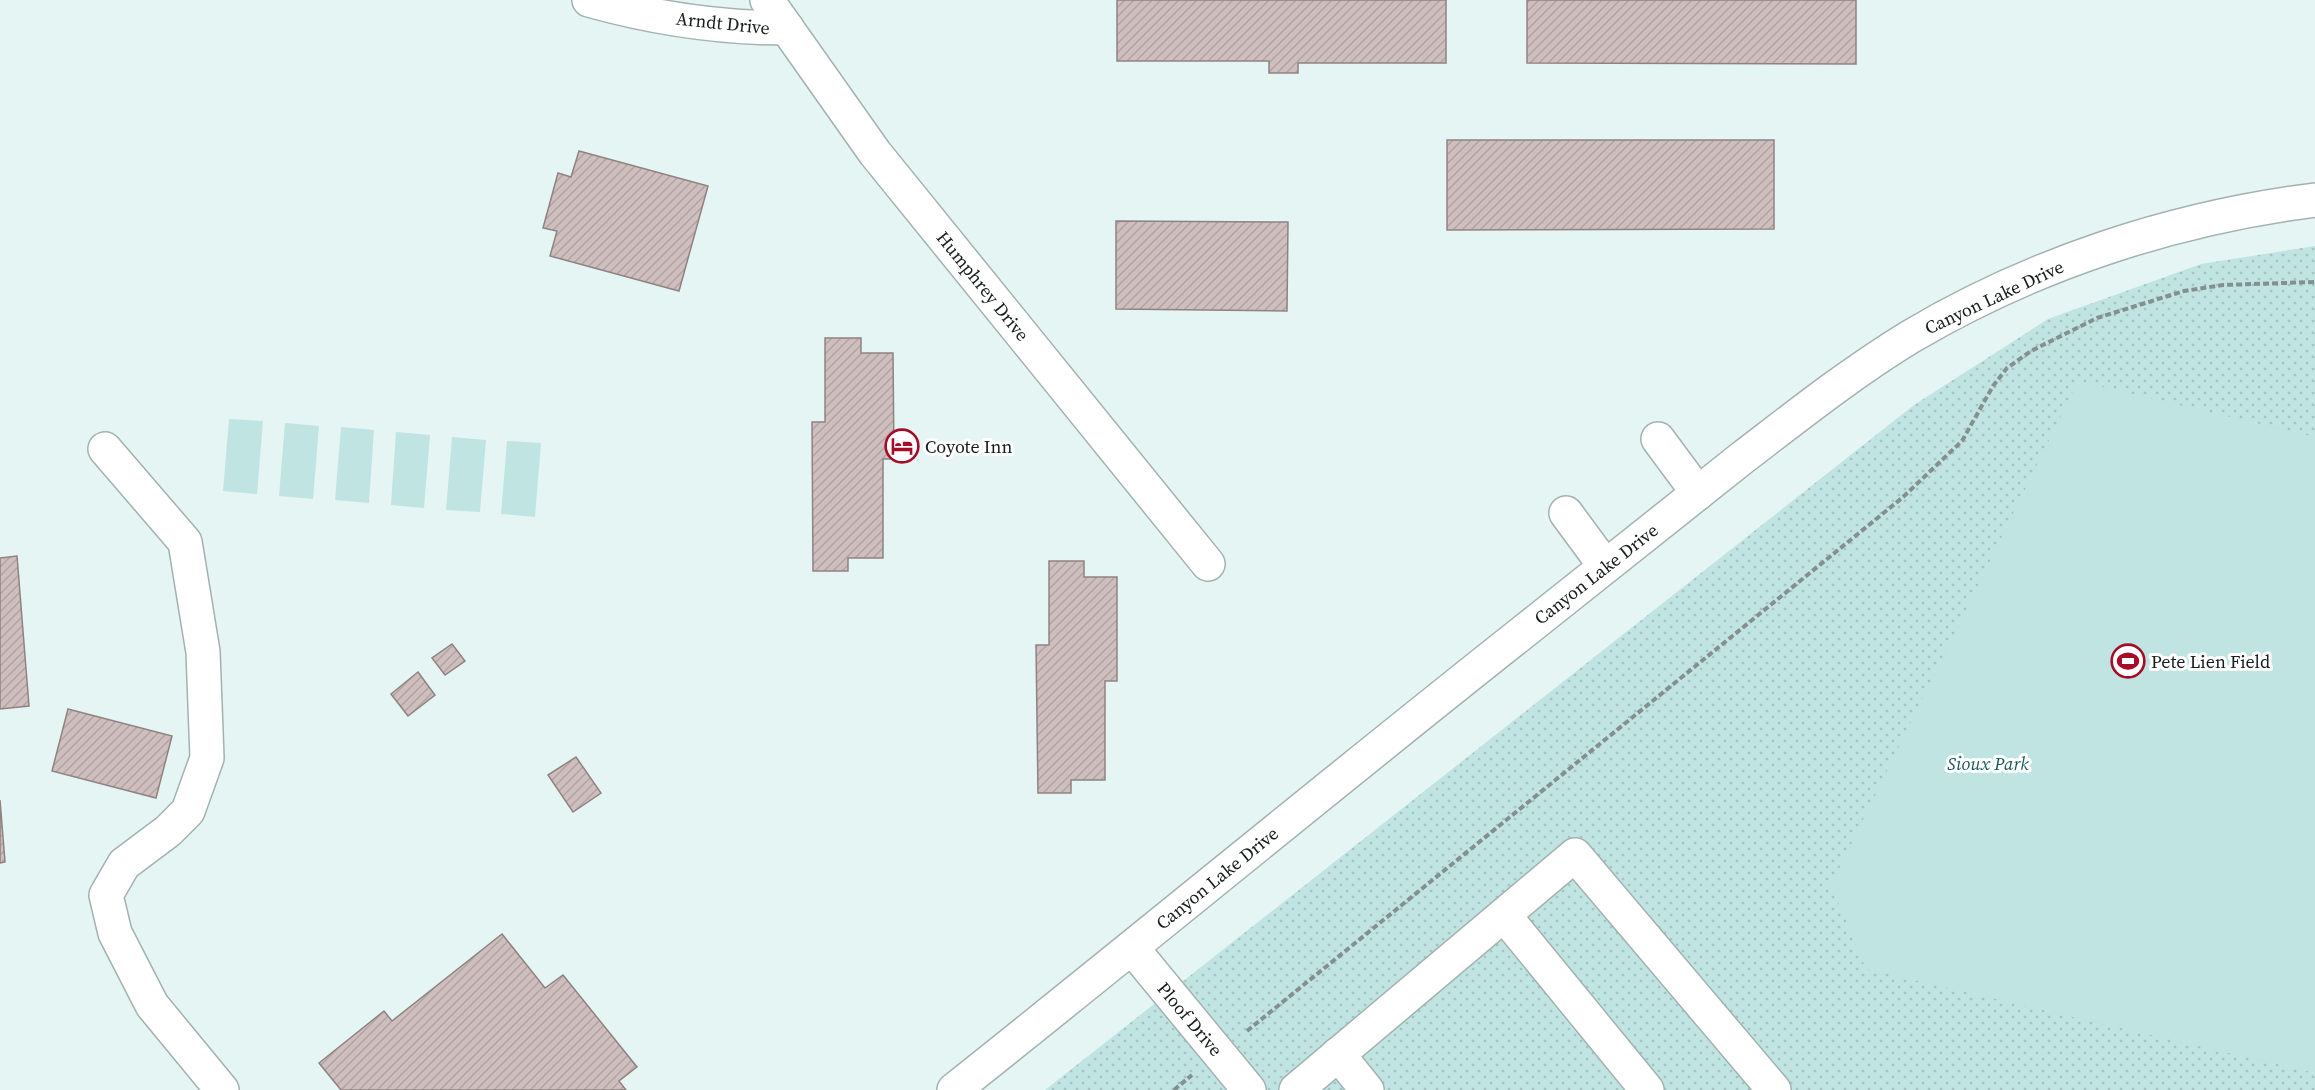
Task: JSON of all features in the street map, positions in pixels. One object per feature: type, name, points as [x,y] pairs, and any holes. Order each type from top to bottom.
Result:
[{"type":"street","name":"Arndt Drive","points":[[589,0],[654,16],[755,28],[786,28]]},
{"type":"street","name":"Humphrey Drive","points":[[766,0],[875,153],[1208,564]]},
{"type":"street","name":"Canyon Lake Drive","points":[[954,1090],[1132,948],[1362,759],[1698,492],[1857,372],[1910,338],[1967,306],[2035,275],[2131,239],[2240,213],[2315,200]]},
{"type":"street","points":[[1658,439],[1698,492]]},
{"type":"street","points":[[105,449],[185,542],[203,652],[207,758],[188,811],[168,831],[124,864],[106,895],[115,933],[152,1005],[222,1090]]},
{"type":"street","points":[[1566,513],[1605,566]]},
{"type":"street","points":[[1296,1090],[1575,855],[1774,1090]]},
{"type":"street","points":[[1504,915],[1647,1090]]},
{"type":"street","name":"Ploof Drive","points":[[1132,948],[1249,1090]]},
{"type":"street","points":[[1338,1054],[1367,1090]]},
{"type":"path","points":[[1174,1090],[1902,498],[1962,441],[1993,386],[2007,368],[2031,351],[2097,318],[2184,291],[2223,285],[2315,282]]},
{"type":"green space","name":"Sioux Park","points":[[2315,246],[2315,1090],[1045,1090],[1914,405],[2048,319],[2201,264]]},
{"type":"green space","name":"Pete Lien Field","points":[[2078,381],[2315,437],[2315,1073],[1866,969],[1831,885]]},
{"type":"green space","points":[[229,419],[263,421],[257,494],[223,491]]},
{"type":"green space","points":[[285,423],[319,426],[313,499],[279,496]]},
{"type":"green space","points":[[341,427],[374,430],[369,503],[335,500]]},
{"type":"green space","points":[[396,432],[430,435],[424,508],[391,505]]},
{"type":"green space","points":[[452,437],[486,440],[480,512],[446,510]]},
{"type":"green space","points":[[507,441],[541,443],[535,517],[501,514]]},
{"type":"building","points":[[1117,0],[1446,0],[1446,63],[1298,63],[1298,73],[1269,73],[1269,61],[1117,61]]},
{"type":"building","points":[[1527,0],[1856,0],[1856,64],[1527,63]]},
{"type":"building","points":[[1447,140],[1774,140],[1774,229],[1447,230]]},
{"type":"building","points":[[579,151],[708,186],[679,291],[550,256],[557,231],[543,228],[558,173],[571,177]]},
{"type":"building","points":[[1116,221],[1288,222],[1287,311],[1116,309]]},
{"type":"building","points":[[825,338],[861,338],[861,353],[893,353],[894,459],[883,459],[883,558],[848,558],[848,571],[813,571],[812,422],[825,422]]},
{"type":"building","points":[[17,556],[29,706],[0,709],[0,558]]},
{"type":"building","points":[[1049,561],[1084,561],[1084,577],[1117,577],[1117,681],[1105,681],[1105,780],[1071,780],[1071,793],[1038,793],[1036,645],[1049,645]]},
{"type":"building","points":[[452,644],[465,661],[445,675],[432,658]]},
{"type":"building","points":[[418,672],[435,695],[408,716],[391,694]]},
{"type":"building","points":[[68,709],[172,736],[156,798],[52,771]]},
{"type":"building","points":[[576,757],[601,793],[573,812],[548,775]]},
{"type":"building","points":[[0,800],[5,862],[0,863]]},
{"type":"building","points":[[502,934],[545,988],[563,975],[637,1067],[619,1081],[626,1090],[341,1090],[319,1063],[384,1011],[392,1021]]},
{"type":"place","name":"Coyote Inn","points":[[902,446]]},
{"type":"place","name":"Pete Lien Field","points":[[2128,661]]}]
